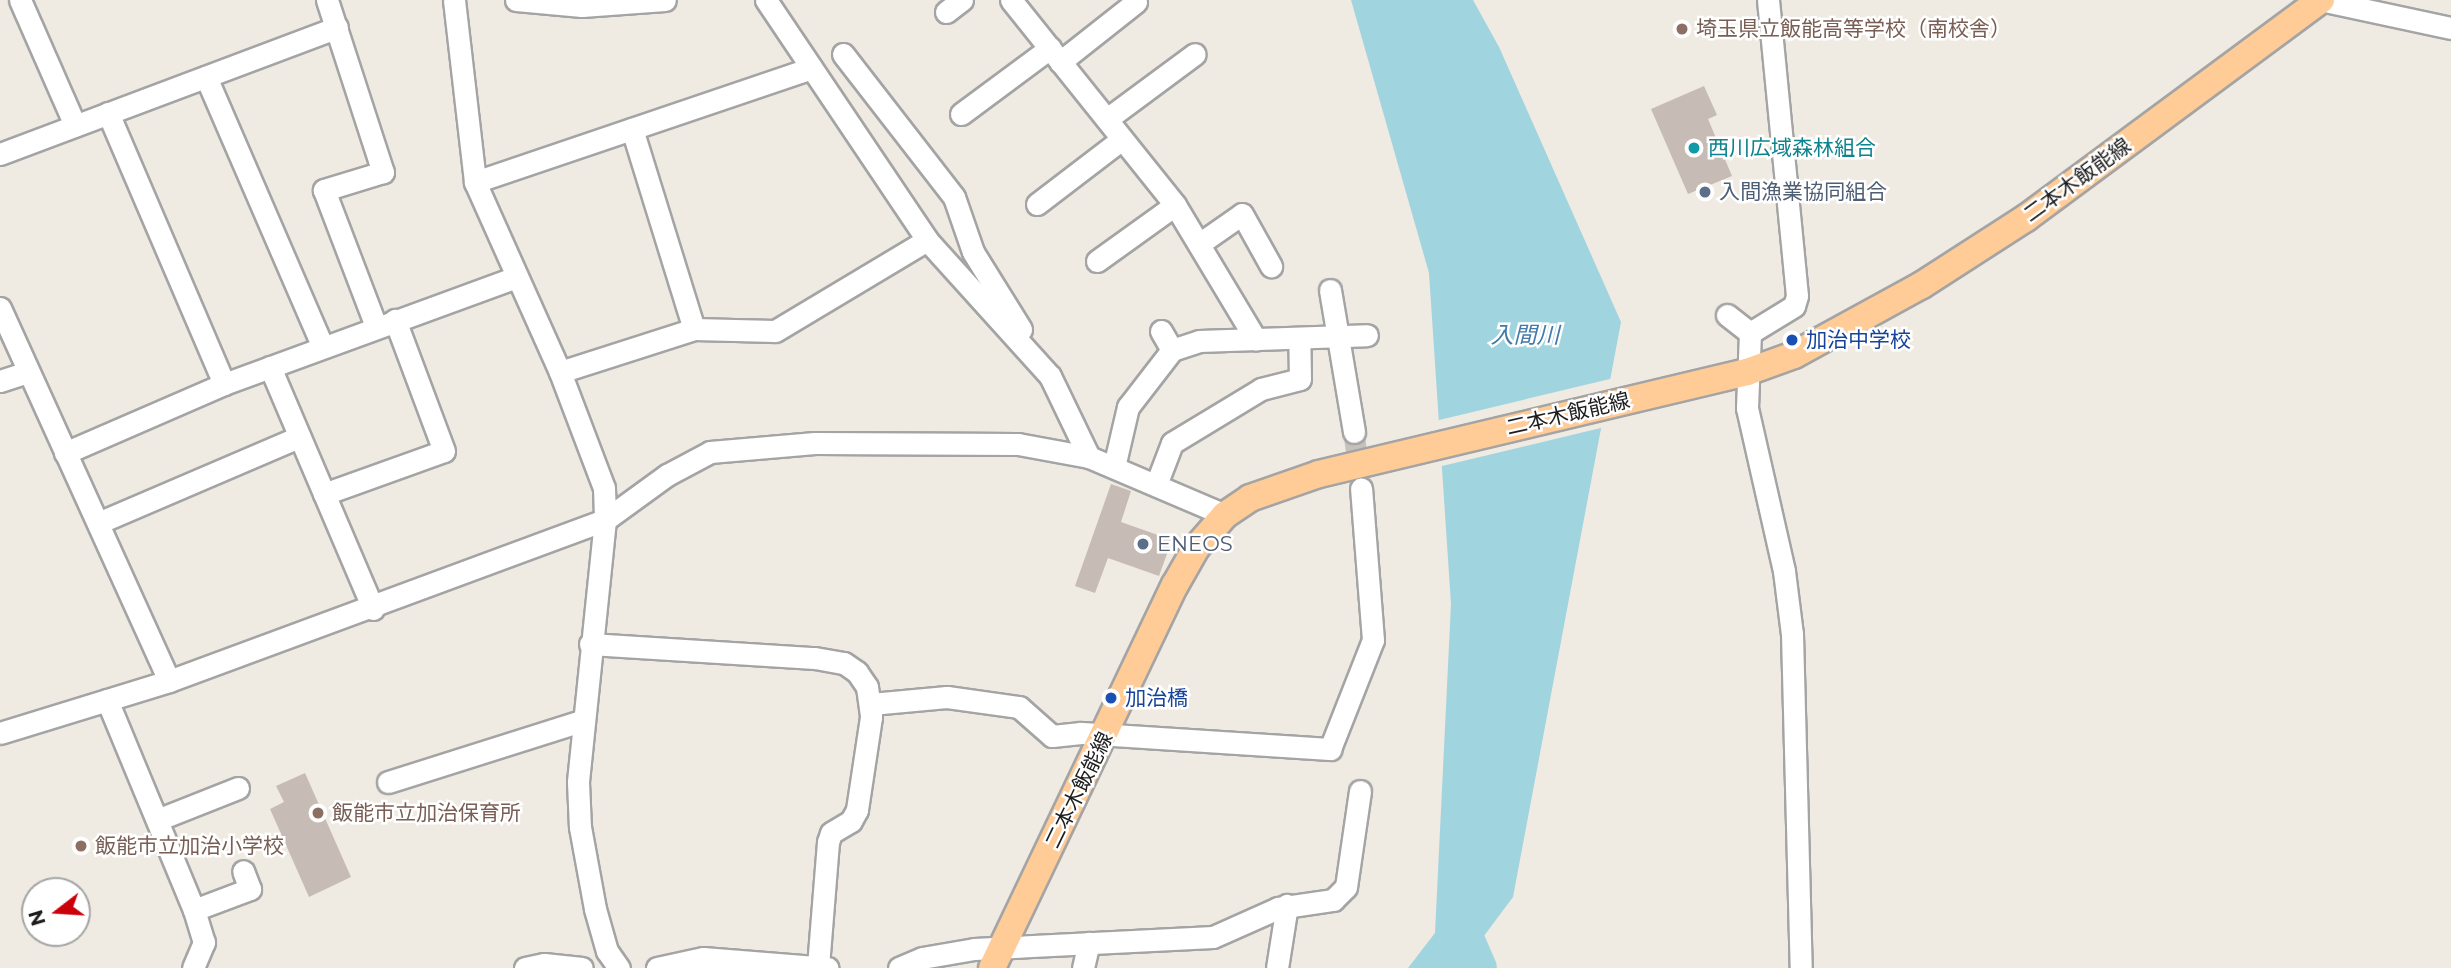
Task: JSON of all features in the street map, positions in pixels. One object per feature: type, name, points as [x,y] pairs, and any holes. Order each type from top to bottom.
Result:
[{"type":"main road","name":"二本木飯能線","points":[[996,959],[1175,585],[1195,548],[1225,515],[1275,488],[1389,456],[1735,375],[1825,341],[1970,255],[2321,0]]},
{"type":"street","points":[[20,0],[75,125]]},
{"type":"street","points":[[324,494],[444,451],[324,190],[383,172],[327,0]]},
{"type":"street","points":[[454,0],[475,182],[560,372],[598,469],[605,520],[581,721],[578,782],[586,867],[607,951],[620,968]]},
{"type":"street","points":[[516,0],[582,6],[665,0]]},
{"type":"street","points":[[766,0],[927,240],[1050,376]]},
{"type":"street","points":[[1012,0],[1175,205],[1256,340]]},
{"type":"street","points":[[1768,0],[1797,296],[1794,306],[1750,333],[1735,375],[1747,408],[1784,571],[1792,634],[1801,968]]},
{"type":"street","points":[[2321,0],[2451,28]]},
{"type":"street","points":[[961,114],[1136,2]]},
{"type":"street","points":[[0,154],[337,27]]},
{"type":"street","points":[[843,54],[954,197],[973,252],[1050,376],[1089,457]]},
{"type":"street","points":[[1107,120],[1195,54]]},
{"type":"street","points":[[475,182],[811,68]]},
{"type":"street","points":[[206,77],[324,347]]},
{"type":"street","points":[[108,113],[224,384]]},
{"type":"street","points":[[632,129],[694,329]]},
{"type":"street","points":[[1037,204],[1122,139]]},
{"type":"street","points":[[1097,261],[1175,205]]},
{"type":"street","points":[[1199,244],[1242,214],[1271,267]]},
{"type":"street","points":[[560,372],[694,329],[775,331],[927,240]]},
{"type":"street","points":[[65,453],[224,384],[516,276]]},
{"type":"street","points":[[1330,290],[1354,432]]},
{"type":"street","points":[[0,308],[169,681]]},
{"type":"street","points":[[1727,315],[1750,333]]},
{"type":"street","points":[[1114,467],[1128,407],[1166,341],[1339,340],[1367,335]]},
{"type":"street","points":[[1156,485],[1172,443],[1261,389],[1300,379],[1299,340]]},
{"type":"street","points":[[270,367],[373,609]]},
{"type":"street","points":[[0,381],[28,372]]},
{"type":"street","points":[[98,523],[299,437]]},
{"type":"street","points":[[1,729],[169,681],[373,609],[605,520],[667,475],[710,452],[816,443],[1018,444],[1089,457],[1225,515]]},
{"type":"street","points":[[871,704],[968,699],[1019,707],[1052,736],[1105,736],[1330,749],[1373,639],[1361,488]]},
{"type":"street","points":[[590,644],[845,663],[867,687],[871,704],[858,810],[851,821],[831,833],[828,842],[823,967],[703,958],[657,968]]},
{"type":"street","points":[[107,700],[194,910],[204,942],[193,968]]},
{"type":"street","points":[[388,782],[581,721]]},
{"type":"street","points":[[158,820],[238,788]]},
{"type":"street","points":[[899,968],[941,954],[996,959],[1089,943],[1213,937],[1287,905],[1311,906],[1333,900],[1346,887],[1360,791]]},
{"type":"street","points":[[194,910],[250,889],[243,872]]},
{"type":"street","points":[[1276,968],[1287,905]]},
{"type":"street","points":[[1083,968],[1089,943]]},
{"type":"street","points":[[525,968],[544,964],[582,968]]},
{"type":"water","name":"入間川","points":[[1351,0],[1473,0],[1499,47],[1621,322],[1513,897],[1460,968],[1408,968],[1435,933],[1451,604],[1429,273]]},
{"type":"pier","points":[[1614,378],[1605,427],[1438,467],[1435,421]]},
{"type":"building","name":"西川広域森林組合","points":[[1704,86],[1717,115],[1708,119],[1732,176],[1688,194],[1651,109]]},
{"type":"building","points":[[1111,484],[1131,491],[1121,522],[1172,540],[1159,576],[1108,558],[1095,593],[1075,586]]},
{"type":"building","points":[[305,773],[351,877],[309,897],[270,809],[284,802],[276,786]]},
{"type":"waterway","points":[[1462,931],[1478,968]]},
{"type":"tunnel","points":[[1354,432],[1360,479]]},
{"type":"place","name":"埼玉県立飯能高等学校（南校舎）","points":[[1682,29]]},
{"type":"place","name":"西川広域森林組合","points":[[1694,148]]},
{"type":"place","name":"入間漁業協同組合","points":[[1705,192]]},
{"type":"place","name":"加治中学校","points":[[1792,340]]},
{"type":"place","name":"ENEOS","points":[[1143,544]]},
{"type":"place","name":"加治橋","points":[[1111,698]]},
{"type":"place","name":"飯能市立加治保育所","points":[[318,813]]},
{"type":"place","name":"飯能市立加治小学校","points":[[81,846]]}]
